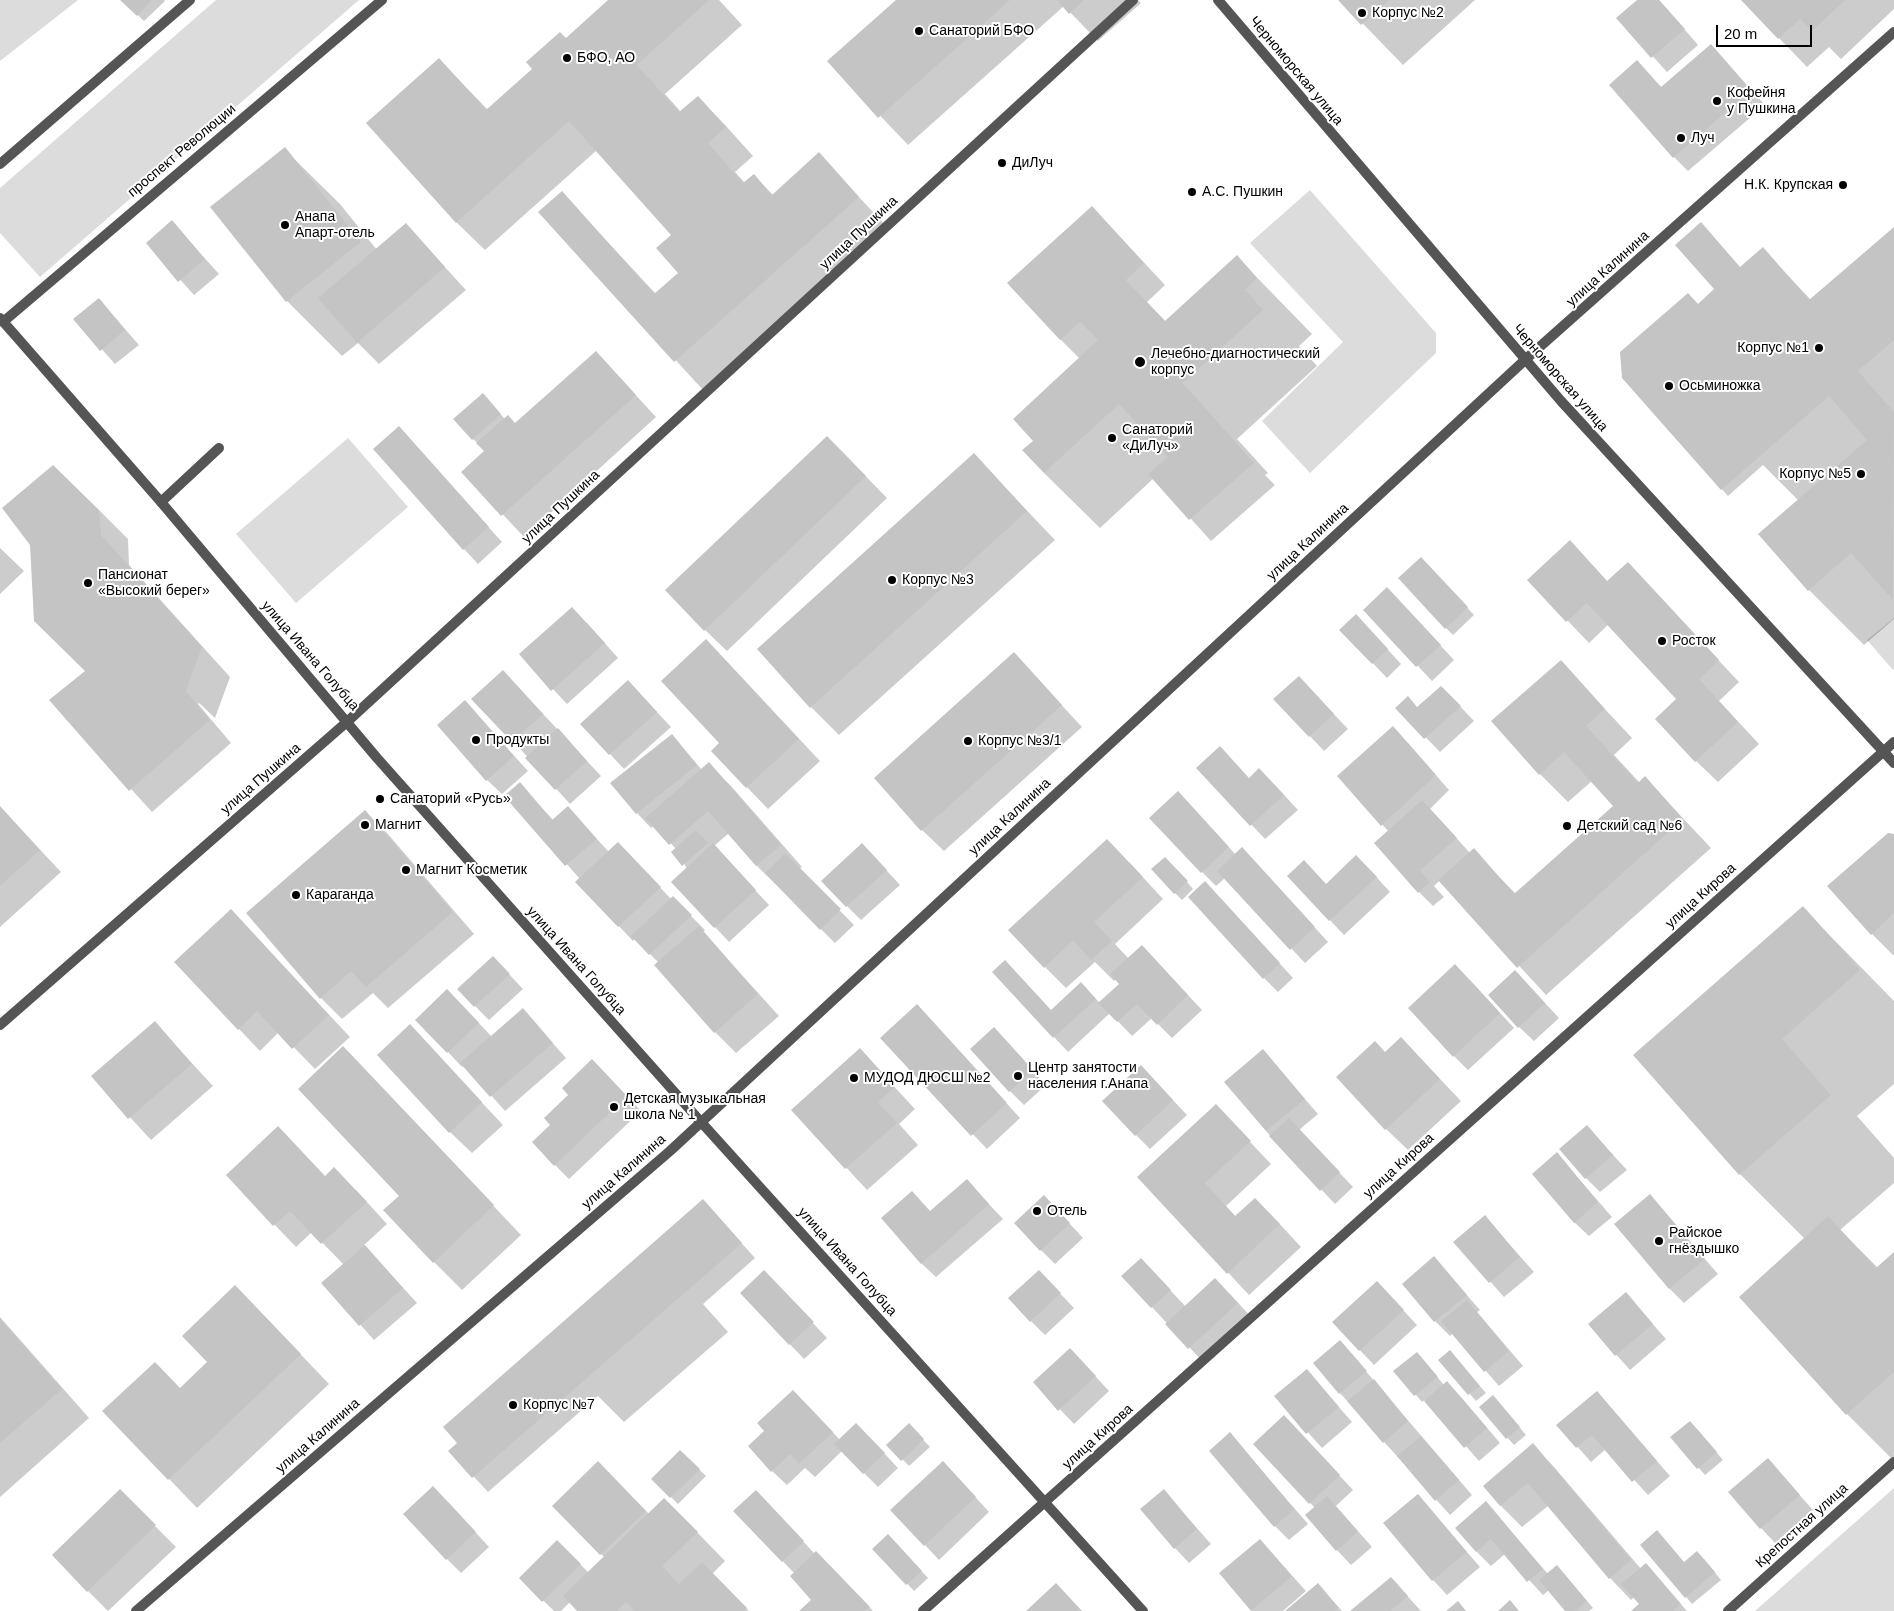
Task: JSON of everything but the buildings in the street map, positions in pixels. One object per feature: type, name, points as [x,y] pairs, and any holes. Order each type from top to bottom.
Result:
[{"type":"street","points":[[0,164],[190,0]]},
{"type":"street","name":"проспект Революции","points":[[1,321],[382,0]]},
{"type":"street","name":"улица Пушкина","points":[[0,1026],[348,720],[1133,0]]},
{"type":"street","name":"Черноморская улица","points":[[1218,0],[1561,401],[1894,763]]},
{"type":"street","name":"улица Калинина","points":[[136,1611],[701,1122],[1526,359],[1894,32]]},
{"type":"street","name":"улица Ивана Голубца","points":[[1,321],[161,502],[348,720],[377,758],[701,1122],[1143,1611]]},
{"type":"street","points":[[161,502],[220,448]]},
{"type":"street","name":"улица Кирова","points":[[923,1611],[1894,742]]},
{"type":"street","name":"Крепостная улица","points":[[1728,1611],[1894,1462]]},
{"type":"shaded area","points":[[0,0],[78,0],[0,61]]},
{"type":"shaded area","points":[[216,0],[359,0],[40,277],[0,233],[0,188]]},
{"type":"shaded area","points":[[1310,190],[1436,333],[1436,353],[1310,473],[1262,421],[1343,342],[1250,243]]},
{"type":"shaded area","points":[[348,438],[408,507],[296,603],[236,534]]},
{"type":"shaded area","points":[[1894,618],[1894,669],[1893,670],[1867,640]]},
{"type":"shaded area","points":[[1894,1488],[1894,1611],[1755,1611]]},
{"type":"place","name":"Корпус №2","points":[[1362,13]]},
{"type":"place","name":"Санаторий БФО","points":[[919,31]]},
{"type":"place","name":"БФО, АО","points":[[567,58]]},
{"type":"place","name":"Кофейня у Пушкина","points":[[1717,101]]},
{"type":"place","name":"Луч","points":[[1681,138]]},
{"type":"place","name":"ДиЛуч","points":[[1002,163]]},
{"type":"place","name":"Н.К. Крупская","points":[[1843,185]]},
{"type":"place","name":"А.С. Пушкин","points":[[1192,192]]},
{"type":"place","name":"Анапа Апарт-отель","points":[[285,225]]},
{"type":"place","name":"Корпус №1","points":[[1819,348]]},
{"type":"place","name":"Лечебно-диагностический корпус","points":[[1140,362]]},
{"type":"place","name":"Осьминожка","points":[[1669,386]]},
{"type":"place","name":"Санаторий «ДиЛуч»","points":[[1112,438]]},
{"type":"place","name":"Корпус №5","points":[[1861,474]]},
{"type":"place","name":"Корпус №3","points":[[892,580]]},
{"type":"place","name":"Пансионат «Высокий берег»","points":[[88,583]]},
{"type":"place","name":"Росток","points":[[1662,641]]},
{"type":"place","name":"Продукты","points":[[476,740]]},
{"type":"place","name":"Корпус №3/1","points":[[968,741]]},
{"type":"place","name":"Санаторий «Русь»","points":[[380,799]]},
{"type":"place","name":"Магнит","points":[[365,825]]},
{"type":"place","name":"Детский сад №6","points":[[1567,826]]},
{"type":"place","name":"Магнит Косметик","points":[[406,870]]},
{"type":"place","name":"Караганда","points":[[296,895]]},
{"type":"place","name":"Центр занятости населения г.Анапа","points":[[1018,1076]]},
{"type":"place","name":"МУДОД ДЮСШ №2","points":[[854,1078]]},
{"type":"place","name":"Детская музыкальная школа № 1","points":[[614,1107]]},
{"type":"place","name":"Отель","points":[[1037,1211]]},
{"type":"place","name":"Райское гнёздышко","points":[[1659,1241]]},
{"type":"place","name":"Корпус №7","points":[[513,1405]]}]
